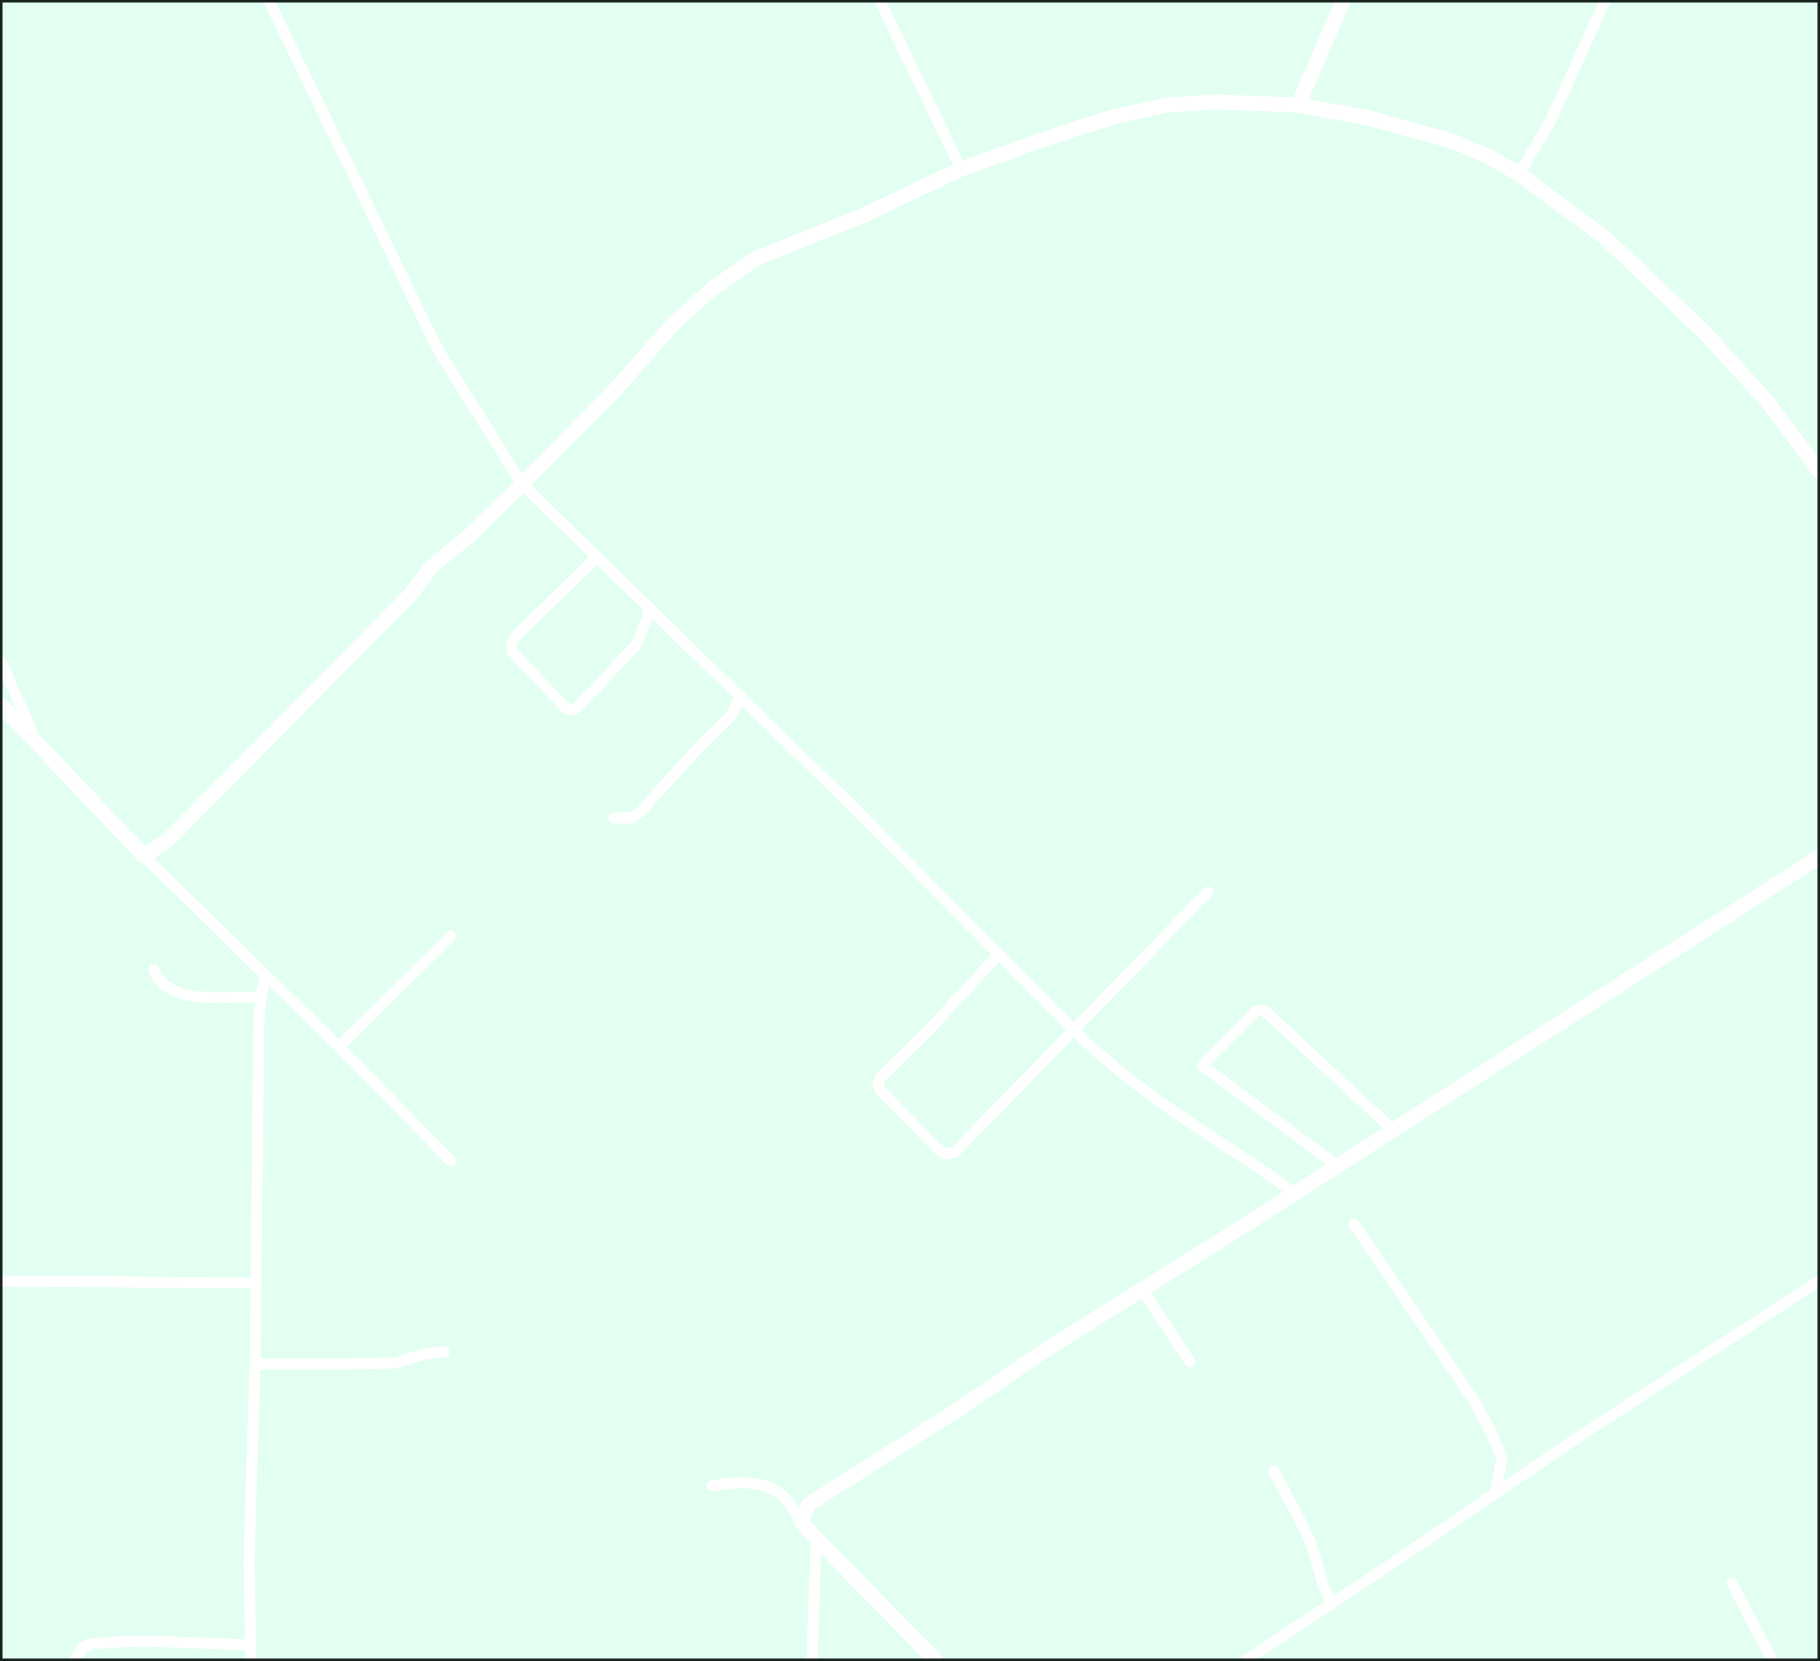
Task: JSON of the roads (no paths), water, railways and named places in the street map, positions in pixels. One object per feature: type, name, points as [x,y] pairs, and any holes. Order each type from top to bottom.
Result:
[{"type":"street","points":[[269,1],[437,348],[522,484],[843,797],[998,955],[1113,1067],[1226,1147],[1266,1172],[1292,1193]]},
{"type":"street","points":[[880,1],[961,169]]},
{"type":"street","points":[[1298,106],[1343,1]]},
{"type":"street","points":[[1520,174],[1550,122],[1605,1]]},
{"type":"street","points":[[144,856],[168,840],[411,594],[432,566],[468,537],[522,484],[616,389],[672,325],[713,288],[757,258],[864,215],[961,169],[1113,117],[1166,105],[1216,102],[1298,106],[1369,118],[1455,142],[1489,157],[1520,174],[1604,237],[1705,333],[1767,400],[1819,471]]},
{"type":"street","points":[[597,557],[516,636],[511,644],[512,652],[567,709],[572,710],[578,707],[636,645],[647,619],[649,607]]},
{"type":"street","points":[[1,662],[37,742]]},
{"type":"street","points":[[614,818],[631,818],[640,812],[703,743],[731,716],[740,696]]},
{"type":"street","points":[[1,705],[144,856],[451,1161]]},
{"type":"street","points":[[801,1521],[805,1510],[815,1498],[959,1409],[1044,1351],[1819,857]]},
{"type":"street","points":[[998,955],[878,1083],[878,1087],[945,1154],[956,1152],[1208,892]]},
{"type":"street","points":[[338,1048],[451,936]]},
{"type":"street","points":[[154,970],[160,982],[180,994],[210,997],[261,998]]},
{"type":"street","points":[[251,1660],[249,1562],[255,1364],[261,998],[266,976]]},
{"type":"street","points":[[1336,1165],[1203,1066],[1255,1012],[1265,1011],[1392,1129]]},
{"type":"street","points":[[1354,1224],[1472,1399],[1490,1430],[1502,1458],[1495,1494]]},
{"type":"street","points":[[1,1281],[256,1283]]},
{"type":"street","points":[[1246,1660],[1586,1432],[1819,1282]]},
{"type":"street","points":[[1142,1289],[1190,1362]]},
{"type":"street","points":[[255,1364],[396,1363],[424,1354],[444,1352]]},
{"type":"street","points":[[1274,1472],[1306,1532],[1313,1548],[1317,1568],[1326,1594],[1332,1603]]},
{"type":"street","points":[[712,1486],[732,1483],[769,1487],[784,1497],[816,1539],[935,1660]]},
{"type":"street","points":[[812,1660],[816,1539]]},
{"type":"street","points":[[1732,1583],[1772,1660]]},
{"type":"street","points":[[75,1660],[83,1647],[92,1644],[145,1641],[251,1644]]}]
